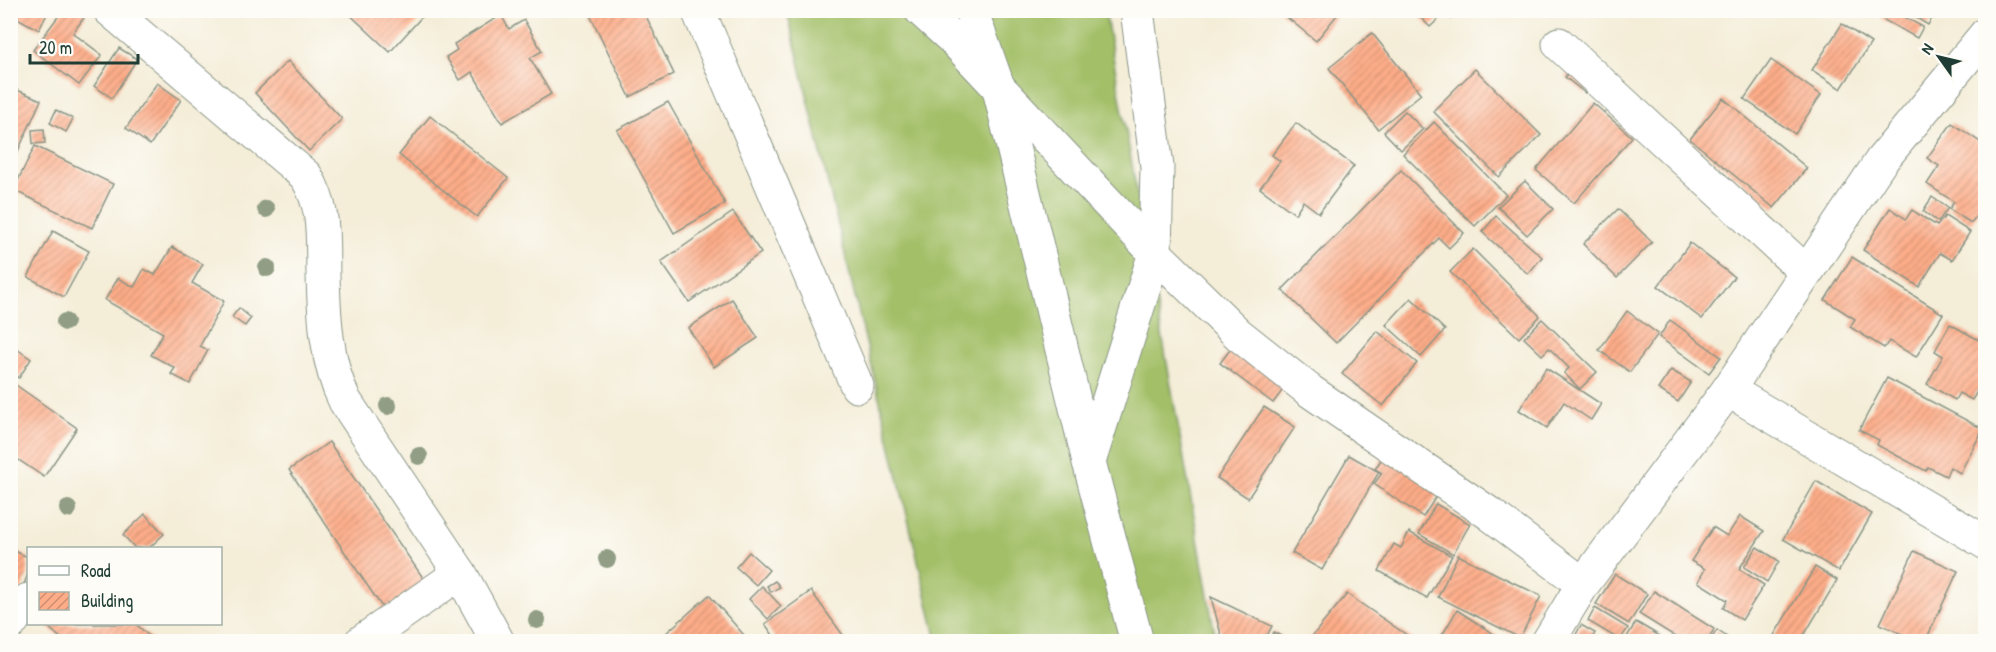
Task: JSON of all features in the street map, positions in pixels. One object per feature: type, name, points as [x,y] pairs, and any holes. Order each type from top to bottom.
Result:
[{"type":"street","points":[[110,10],[306,176],[322,210],[323,279],[334,378],[345,400],[460,573],[498,642]]},
{"type":"street","points":[[698,10],[857,386]]},
{"type":"street","points":[[921,10],[1155,253],[1238,334],[1310,391],[1490,514],[1583,584]]},
{"type":"street","points":[[971,10],[999,89],[1089,462],[1137,642]]},
{"type":"street","points":[[1089,462],[1155,253],[1157,167],[1137,10]]},
{"type":"street","points":[[1548,642],[1583,584],[1728,390],[1805,271],[1881,161],[1985,37]]},
{"type":"street","points":[[1559,44],[1805,271]]},
{"type":"street","points":[[1728,390],[1986,543]]},
{"type":"street","points":[[361,642],[460,573]]},
{"type":"street","points":[[10,624],[27,601]]},
{"type":"green space","points":[[787,11],[1105,11],[1216,641],[937,641]]},
{"type":"building","points":[[10,10],[49,10],[39,30],[10,14]]},
{"type":"building","points":[[63,10],[80,10],[86,15],[73,33],[102,55],[79,85],[33,50]]},
{"type":"building","points":[[345,10],[428,10],[390,52]]},
{"type":"building","points":[[593,10],[643,10],[674,74],[630,97],[589,13]]},
{"type":"building","points":[[1278,10],[1341,10],[1316,41]]},
{"type":"building","points":[[1413,10],[1460,10],[1451,19],[1445,13],[1430,27]]},
{"type":"building","points":[[1885,10],[1892,10],[1923,27],[1917,38],[1882,19]]},
{"type":"building","points":[[1903,10],[1937,10],[1928,25]]},
{"type":"building","points":[[501,15],[509,29],[524,20],[542,51],[530,58],[551,94],[502,123],[472,72],[460,80],[446,57],[457,50],[454,44]]},
{"type":"building","points":[[1842,24],[1871,43],[1841,89],[1812,70]]},
{"type":"building","points":[[1372,33],[1421,94],[1378,129],[1329,68]]},
{"type":"building","points":[[119,48],[137,59],[112,98],[94,86]]},
{"type":"building","points":[[1771,60],[1821,95],[1795,134],[1744,99]]},
{"type":"building","points":[[288,61],[342,119],[309,151],[255,93]]},
{"type":"building","points":[[1574,65],[1594,82],[1585,93],[1565,77]]},
{"type":"building","points":[[1475,69],[1541,135],[1499,177],[1433,111]]},
{"type":"building","points":[[157,83],[181,100],[150,145],[126,128]]},
{"type":"building","points":[[10,87],[41,100],[10,169]]},
{"type":"building","points":[[1723,98],[1807,168],[1774,208],[1690,139]]},
{"type":"building","points":[[668,102],[725,204],[674,233],[617,130]]},
{"type":"building","points":[[1593,103],[1632,137],[1574,203],[1536,170]]},
{"type":"building","points":[[56,110],[73,119],[66,132],[50,123]]},
{"type":"building","points":[[1405,111],[1423,129],[1401,150],[1384,132]]},
{"type":"building","points":[[430,116],[508,178],[477,217],[399,155]]},
{"type":"building","points":[[1434,122],[1506,195],[1475,226],[1403,154]]},
{"type":"building","points":[[1296,123],[1354,166],[1319,213],[1303,201],[1295,214],[1260,188],[1280,161],[1272,155]]},
{"type":"building","points":[[1952,123],[1986,146],[1986,203],[1971,223],[1949,209],[1954,202],[1927,184],[1939,166],[1927,158]]},
{"type":"building","points":[[44,129],[45,143],[33,144],[32,130]]},
{"type":"building","points":[[35,146],[113,184],[92,228],[13,190]]},
{"type":"building","points":[[1401,170],[1464,233],[1449,248],[1439,238],[1336,343],[1282,290]]},
{"type":"building","points":[[1525,181],[1553,209],[1527,235],[1498,207]]},
{"type":"building","points":[[1932,197],[1948,208],[1938,222],[1923,211]]},
{"type":"building","points":[[1890,208],[1906,219],[1912,210],[1937,226],[1945,216],[1970,232],[1952,260],[1940,253],[1919,287],[1863,250]]},
{"type":"building","points":[[1618,209],[1652,242],[1617,278],[1583,244]]},
{"type":"building","points":[[733,212],[761,253],[689,302],[661,262]]},
{"type":"building","points":[[1496,216],[1542,257],[1528,274],[1482,232]]},
{"type":"building","points":[[53,231],[89,251],[64,297],[28,277]]},
{"type":"building","points":[[1690,243],[1734,277],[1702,319],[1658,286]]},
{"type":"building","points":[[172,247],[203,264],[192,283],[224,301],[200,346],[208,350],[190,384],[171,374],[175,368],[151,355],[163,333],[105,300],[118,278],[134,287],[144,269],[155,275]]},
{"type":"building","points":[[1473,249],[1540,316],[1519,338],[1450,272]]},
{"type":"building","points":[[1852,257],[1943,314],[1916,357],[1889,341],[1884,348],[1850,327],[1855,319],[1825,300]]},
{"type":"building","points":[[1411,298],[1445,330],[1421,357],[1386,325]]},
{"type":"building","points":[[732,299],[758,338],[714,367],[688,328]]},
{"type":"building","points":[[239,308],[251,318],[245,326],[232,317]]},
{"type":"building","points":[[1627,311],[1658,334],[1630,372],[1599,350]]},
{"type":"building","points":[[1542,319],[1597,372],[1580,389],[1564,373],[1569,368],[1549,348],[1542,355],[1524,338]]},
{"type":"building","points":[[1670,320],[1721,357],[1709,373],[1659,337]]},
{"type":"building","points":[[1950,324],[1986,344],[1986,395],[1978,390],[1972,400],[1959,393],[1955,400],[1927,384],[1943,356],[1935,351]]},
{"type":"building","points":[[1377,331],[1417,363],[1383,406],[1342,374]]},
{"type":"building","points":[[14,347],[31,359],[19,378],[10,373],[10,352]]},
{"type":"building","points":[[1232,347],[1285,387],[1273,403],[1220,363]]},
{"type":"building","points":[[1546,368],[1601,404],[1591,420],[1564,402],[1547,428],[1519,410]]},
{"type":"building","points":[[1671,370],[1691,382],[1678,402],[1658,389]]},
{"type":"building","points":[[1887,378],[1983,429],[1960,473],[1950,467],[1946,476],[1928,467],[1926,471],[1877,445],[1879,440],[1859,430]]},
{"type":"building","points":[[13,383],[77,428],[44,477],[10,454]]},
{"type":"building","points":[[1264,407],[1295,427],[1248,498],[1217,478]]},
{"type":"building","points":[[329,442],[426,582],[384,610],[289,470]]},
{"type":"building","points":[[1349,455],[1379,472],[1322,570],[1292,553]]},
{"type":"building","points":[[1384,455],[1439,492],[1423,517],[1374,484],[1382,473],[1375,469]]},
{"type":"building","points":[[1816,481],[1872,514],[1839,571],[1783,539]]},
{"type":"building","points":[[1436,504],[1470,524],[1453,554],[1419,534]]},
{"type":"building","points":[[145,514],[164,534],[150,547],[134,547],[123,535]]},
{"type":"building","points":[[1740,516],[1764,531],[1739,569],[1764,585],[1742,620],[1723,608],[1727,600],[1698,582],[1705,569],[1691,561],[1713,527],[1727,536]]},
{"type":"building","points":[[1409,532],[1452,556],[1427,598],[1379,571],[1394,544],[1401,548]]},
{"type":"building","points":[[1757,547],[1779,561],[1767,582],[1744,567]]},
{"type":"building","points":[[10,549],[27,557],[27,576],[21,591],[10,586]]},
{"type":"building","points":[[1914,551],[1958,571],[1925,642],[1919,642],[1880,624]]},
{"type":"building","points":[[749,552],[769,570],[756,585],[736,567]]},
{"type":"building","points":[[1458,555],[1541,596],[1520,638],[1438,597]]},
{"type":"building","points":[[1815,567],[1837,580],[1800,642],[1770,642]]},
{"type":"building","points":[[1615,574],[1647,594],[1629,624],[1596,604]]},
{"type":"building","points":[[775,581],[780,587],[771,592],[767,586]]},
{"type":"building","points":[[762,586],[781,606],[768,619],[749,599]]},
{"type":"building","points":[[811,591],[848,642],[778,642],[765,624]]},
{"type":"building","points":[[1654,591],[1714,629],[1707,642],[1684,642],[1639,614]]},
{"type":"building","points":[[1347,594],[1417,642],[1309,640]]},
{"type":"building","points":[[709,595],[750,642],[656,642]]},
{"type":"building","points":[[1211,597],[1272,626],[1264,642],[1223,642]]},
{"type":"building","points":[[1595,608],[1628,628],[1620,640],[1588,621]]},
{"type":"building","points":[[1457,610],[1506,642],[1438,642]]},
{"type":"building","points":[[1636,622],[1670,642],[1625,640]]},
{"type":"building","points":[[46,625],[137,625],[155,642],[65,642]]},
{"type":"building","points":[[1581,625],[1595,633],[1590,642],[1572,642]]},
{"type":"building","points":[[1717,630],[1734,642],[1709,642]]},
{"type":"building","points":[[1274,632],[1291,642],[1268,642]]}]
